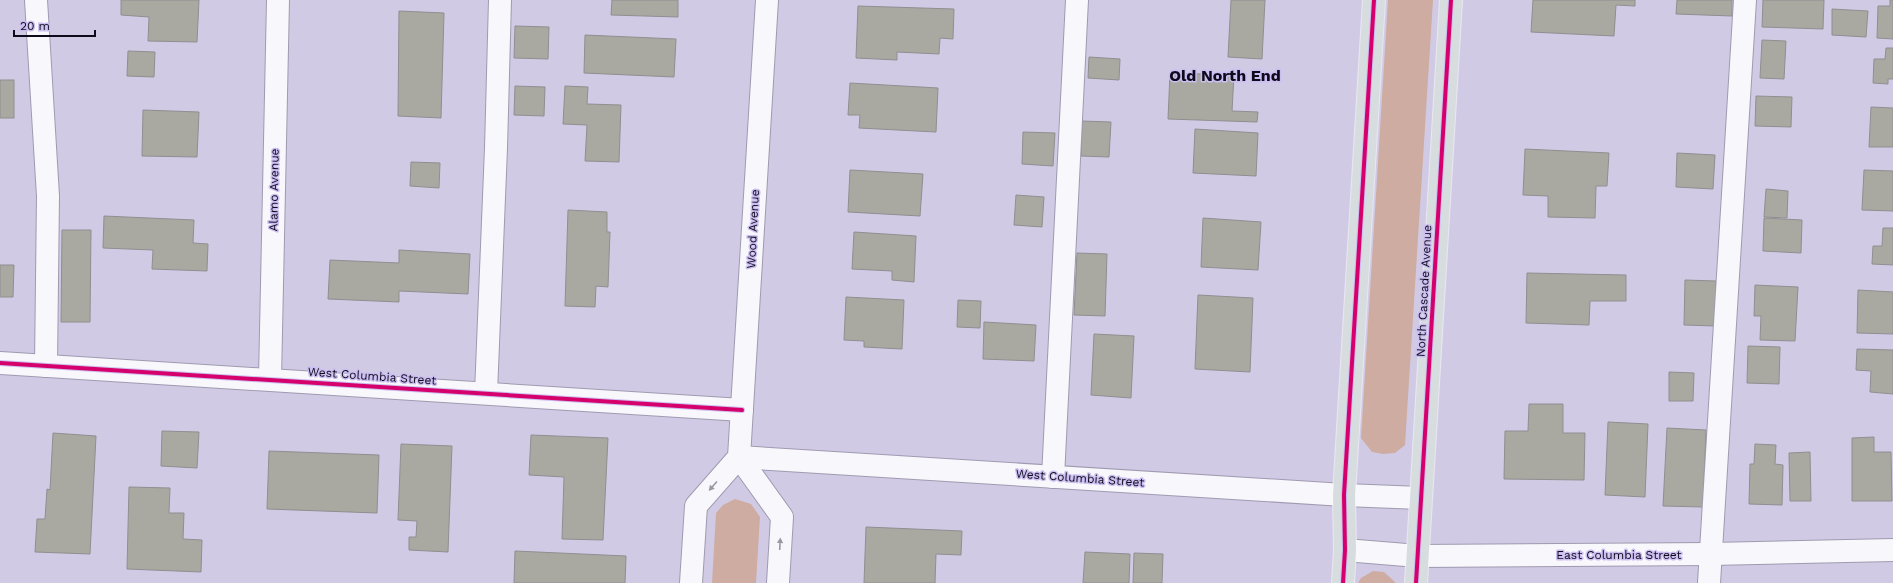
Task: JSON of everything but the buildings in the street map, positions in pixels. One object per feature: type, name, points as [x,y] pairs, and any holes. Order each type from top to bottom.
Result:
[{"type":"main road","points":[[1342,583],[1345,550],[1344,495],[1374,0]]},
{"type":"main road","name":"North Cascade Avenue","points":[[1416,583],[1451,0]]},
{"type":"street","points":[[36,0],[48,196],[46,366]]},
{"type":"street","name":"Alamo Avenue","points":[[270,379],[278,0]]},
{"type":"street","points":[[486,393],[496,148],[500,0]]},
{"type":"street","name":"Wood Avenue","points":[[738,457],[767,0]]},
{"type":"street","points":[[1053,476],[1077,0]]},
{"type":"street","points":[[1709,583],[1745,0]]},
{"type":"street","name":"West Columbia Street","points":[[0,363],[742,410]]},
{"type":"street","points":[[691,583],[696,506],[738,457],[782,517],[778,583]]},
{"type":"street","name":"West Columbia Street","points":[[738,457],[1344,495],[1421,498]]},
{"type":"street","name":"East Columbia Street","points":[[1345,550],[1418,556],[1711,554],[1893,550]]},
{"type":"shaded area","points":[[1388,0],[1433,0],[1405,445],[1395,453],[1383,454],[1372,452],[1361,438]]},
{"type":"shaded area","points":[[735,499],[751,504],[760,517],[756,583],[712,583],[716,513],[723,505]]},
{"type":"shaded area","points":[[1373,571],[1384,572],[1396,583],[1358,583],[1361,578]]},
{"type":"cycle path","points":[[1343,583],[1345,550],[1344,495],[1374,0]]},
{"type":"cycle path","points":[[1416,583],[1451,0]]},
{"type":"cycle path","points":[[0,363],[742,410]]},
{"type":"district","name":"Old North End","points":[[1225,75]]}]
